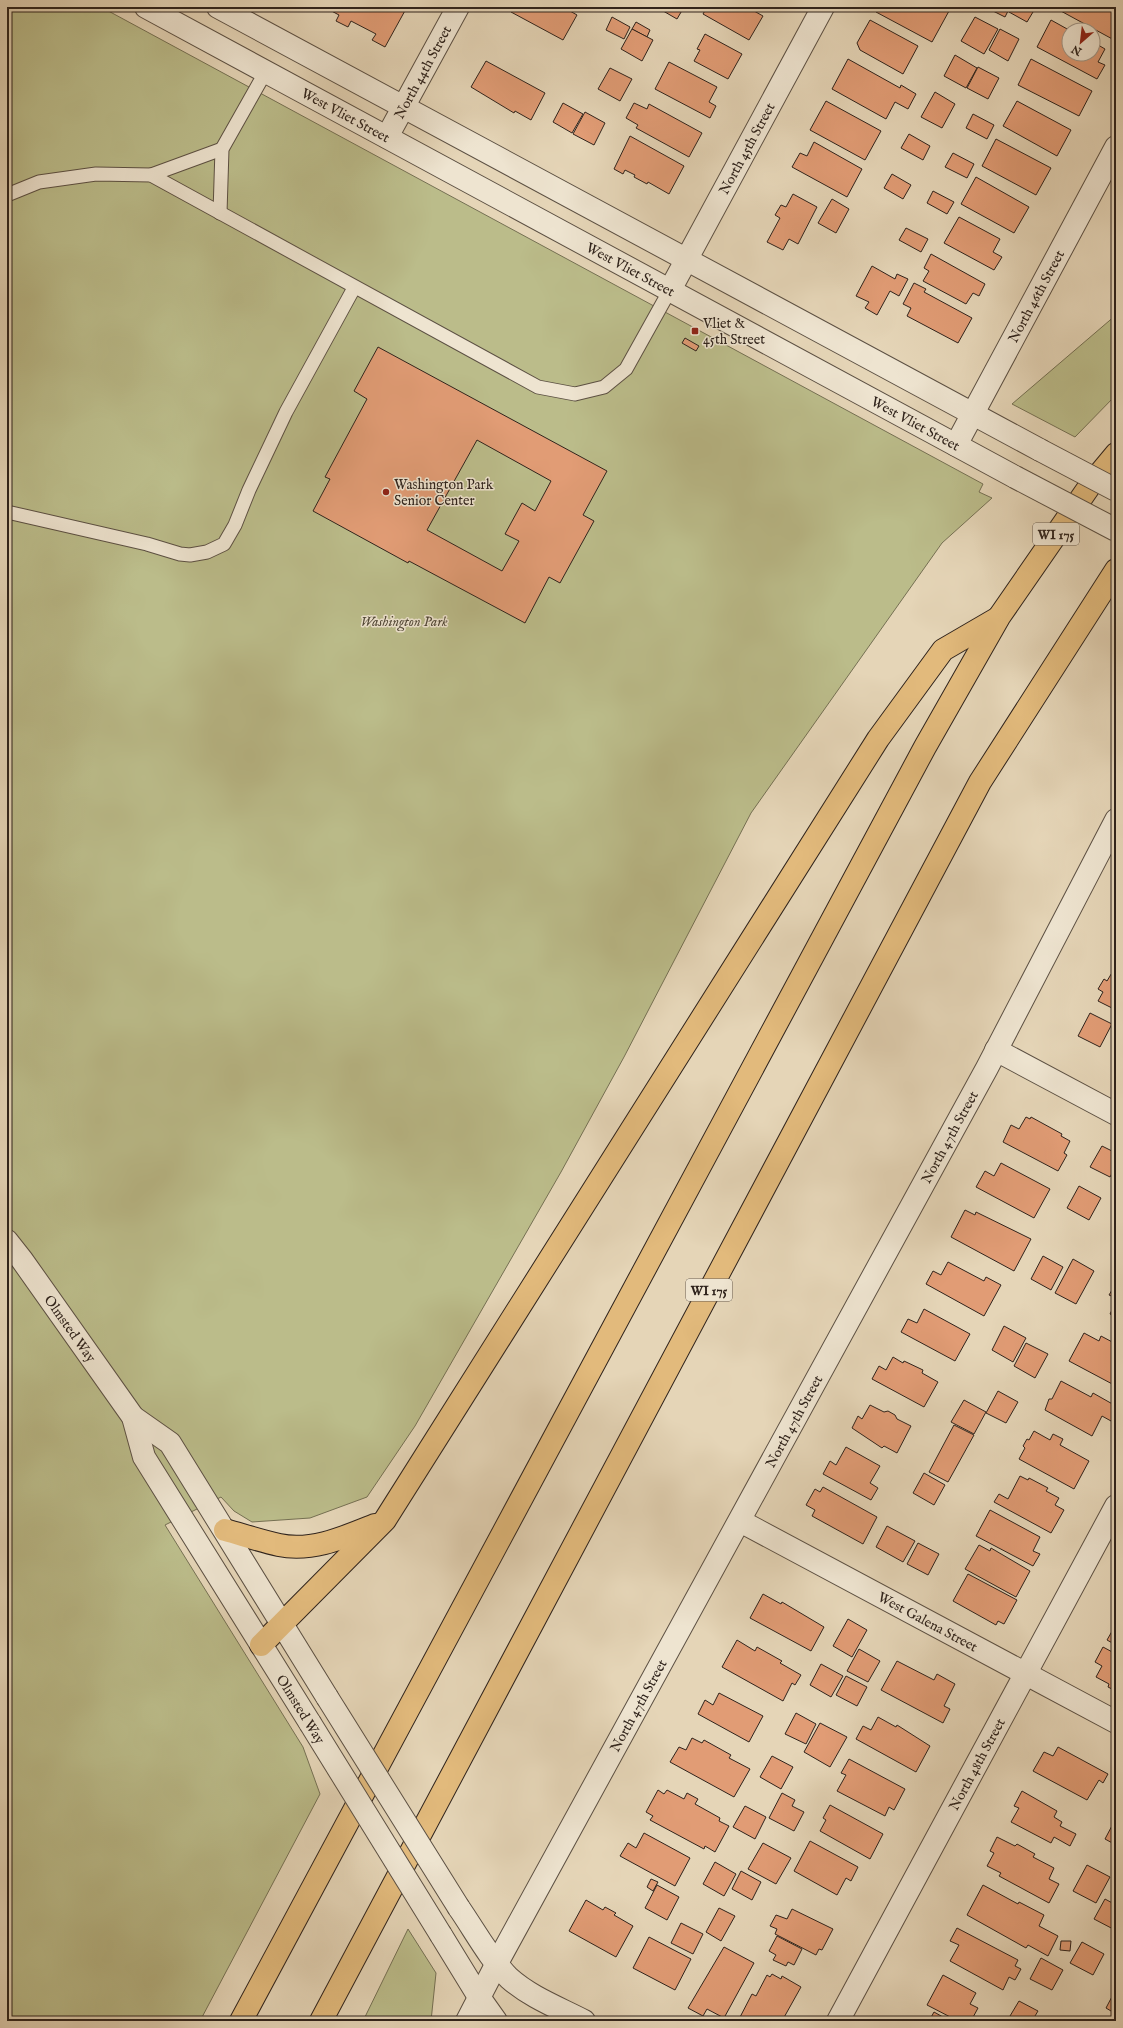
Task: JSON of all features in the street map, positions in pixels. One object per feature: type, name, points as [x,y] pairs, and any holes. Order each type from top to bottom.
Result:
[{"type":"highway","name":"WI 175","points":[[241,2021],[925,747],[999,617],[1091,484],[1116,454]]},
{"type":"highway","name":"WI 175","points":[[321,2021],[980,782],[1116,570]]},
{"type":"highway","points":[[261,1645],[385,1520],[878,739],[943,650],[999,617]]},
{"type":"highway","points":[[225,1530],[280,1545],[311,1545],[342,1538],[385,1520]]},
{"type":"street","name":"West Vliet Street","points":[[146,7],[1015,477],[1116,530]]},
{"type":"street","points":[[218,7],[1116,490]]},
{"type":"street","name":"North 44th Street","points":[[387,137],[458,7]]},
{"type":"street","name":"North 45th Street","points":[[670,290],[823,7]]},
{"type":"street","name":"North 46th Street","points":[[956,445],[1116,147]]},
{"type":"street","name":"North 47th Street","points":[[467,2021],[497,1963],[740,1521],[996,1050],[1116,820]]},
{"type":"street","points":[[996,1050],[1116,1114]]},
{"type":"street","name":"Olmsted Way","points":[[7,1241],[133,1417],[170,1443],[459,1908],[497,1963],[510,1978],[527,1991],[584,2021]]},
{"type":"street","name":"Olmsted Way","points":[[133,1417],[144,1457],[479,1997],[496,2021]]},
{"type":"street","name":"North 48th Street","points":[[838,2021],[1024,1673],[1116,1506]]},
{"type":"street","name":"West Galena Street","points":[[740,1521],[1116,1722]]},
{"type":"lane","points":[[220,214],[222,149],[266,72]]},
{"type":"lane","points":[[7,195],[39,182],[96,174],[152,175],[222,149]]},
{"type":"lane","points":[[152,175],[354,288],[538,387],[574,394],[604,387],[626,369],[670,290]]},
{"type":"lane","points":[[7,512],[147,544],[180,554],[190,555],[207,552],[224,544],[235,525],[249,490],[286,412],[354,288]]},
{"type":"green space","name":"Washington Park","points":[[7,7],[101,7],[983,484],[979,492],[992,498],[942,543],[751,813],[624,1057],[561,1172],[415,1426],[367,1497],[310,1518],[252,1522],[234,1511],[221,1497],[165,1525],[303,1747],[320,1794],[200,2021],[7,2021]]},
{"type":"green space","points":[[1116,315],[1116,395],[1075,437],[1012,404]]},
{"type":"green space","points":[[408,1929],[436,1973],[431,2021],[363,2021]]},
{"type":"building","points":[[324,7],[407,7],[385,47],[372,40],[376,34],[351,21],[348,27],[336,21],[339,15]]},
{"type":"building","points":[[514,7],[563,7],[577,15],[563,40],[511,12]]},
{"type":"building","points":[[658,7],[684,7],[677,19]]},
{"type":"building","points":[[707,7],[747,7],[763,16],[749,40],[703,14]]},
{"type":"building","points":[[879,7],[941,7],[949,11],[932,42],[876,12]]},
{"type":"building","points":[[985,7],[1010,7],[1005,17]]},
{"type":"building","points":[[1012,7],[1036,7],[1027,22],[1009,12]]},
{"type":"building","points":[[1061,7],[1116,7],[1116,41],[1101,33],[1101,22],[1081,22],[1059,10]]},
{"type":"building","points":[[612,17],[630,27],[624,39],[606,30]]},
{"type":"building","points":[[975,17],[998,29],[984,54],[961,41]]},
{"type":"building","points":[[870,20],[918,46],[903,74],[860,50],[857,43]]},
{"type":"building","points":[[1051,20],[1061,26],[1061,60],[1037,47]]},
{"type":"building","points":[[636,22],[650,30],[647,37],[632,29]]},
{"type":"building","points":[[632,29],[653,40],[642,61],[621,49]]},
{"type":"building","points":[[1000,29],[1019,39],[1008,61],[989,50]]},
{"type":"building","points":[[705,34],[742,54],[728,79],[694,61],[700,50],[697,49]]},
{"type":"building","points":[[1101,47],[1105,49],[1101,56]]},
{"type":"building","points":[[955,55],[977,68],[966,88],[944,76]]},
{"type":"building","points":[[848,59],[900,88],[901,85],[916,94],[908,109],[895,102],[886,119],[832,89]]},
{"type":"building","points":[[1031,59],[1092,91],[1079,116],[1018,85]]},
{"type":"building","points":[[486,61],[545,93],[531,120],[515,111],[514,113],[471,87]]},
{"type":"building","points":[[669,62],[717,87],[709,102],[716,106],[710,118],[655,89]]},
{"type":"building","points":[[1065,62],[1098,62],[1105,65],[1097,79]]},
{"type":"building","points":[[978,67],[999,78],[988,99],[967,88]]},
{"type":"building","points":[[610,68],[632,79],[620,101],[598,89]]},
{"type":"building","points":[[935,92],[955,104],[942,128],[921,117]]},
{"type":"building","points":[[826,101],[881,131],[865,160],[810,130]]},
{"type":"building","points":[[1017,101],[1071,130],[1057,156],[1003,126]]},
{"type":"building","points":[[563,103],[583,114],[572,133],[553,122]]},
{"type":"building","points":[[634,103],[647,109],[649,104],[702,133],[689,157],[636,128],[638,125],[626,118]]},
{"type":"building","points":[[585,112],[605,123],[594,145],[573,134]]},
{"type":"building","points":[[973,114],[994,125],[987,139],[966,128]]},
{"type":"building","points":[[909,134],[930,146],[923,160],[901,148]]},
{"type":"building","points":[[630,136],[684,166],[669,194],[648,182],[647,184],[634,177],[635,175],[625,170],[623,174],[614,169]]},
{"type":"building","points":[[996,139],[1051,168],[1036,195],[982,166]]},
{"type":"building","points":[[814,142],[862,169],[847,197],[792,167],[800,153],[807,156]]},
{"type":"building","points":[[953,153],[974,164],[967,178],[945,167]]},
{"type":"building","points":[[892,174],[911,185],[903,199],[884,188]]},
{"type":"building","points":[[976,177],[1029,207],[1014,233],[961,204]]},
{"type":"building","points":[[933,191],[954,202],[947,214],[927,203]]},
{"type":"building","points":[[793,194],[817,207],[798,244],[789,239],[783,250],[767,242],[780,218],[775,215],[781,205],[786,207]]},
{"type":"building","points":[[832,199],[849,209],[836,233],[818,223]]},
{"type":"building","points":[[959,217],[1000,239],[993,252],[1002,257],[994,270],[944,243]]},
{"type":"building","points":[[906,228],[928,239],[921,252],[899,240]]},
{"type":"building","points":[[931,254],[985,284],[979,296],[973,293],[966,304],[923,281],[929,271],[924,268]]},
{"type":"building","points":[[872,266],[895,279],[897,274],[908,279],[899,296],[890,291],[877,315],[865,308],[869,302],[856,296]]},
{"type":"building","points":[[914,283],[926,289],[924,292],[972,318],[958,343],[907,316],[911,308],[903,304]]},
{"type":"building","points":[[685,338],[699,346],[696,351],[682,343]]},
{"type":"building","name":"Washington Park Senior Center","points":[[378,347],[607,471],[583,515],[594,521],[560,583],[549,577],[525,623],[409,561],[408,563],[313,511],[330,479],[325,477],[367,399],[354,391]],"holes":[[[477,440],[551,481],[535,511],[522,503],[505,534],[519,541],[502,571],[427,530]]]},
{"type":"building","points":[[1113,971],[1116,973],[1116,1010],[1098,1001],[1103,992],[1098,989],[1104,979],[1107,981]]},
{"type":"building","points":[[1090,1013],[1112,1024],[1100,1047],[1078,1036]]},
{"type":"building","points":[[1026,1117],[1030,1119],[1031,1117],[1062,1134],[1061,1136],[1070,1141],[1064,1153],[1067,1155],[1058,1171],[1003,1142],[1011,1125],[1019,1129]]},
{"type":"building","points":[[1102,1146],[1116,1153],[1116,1166],[1110,1177],[1090,1167]]},
{"type":"building","points":[[1001,1163],[1050,1189],[1034,1218],[976,1187],[985,1171],[994,1176]]},
{"type":"building","points":[[1079,1186],[1101,1198],[1089,1220],[1067,1208]]},
{"type":"building","points":[[965,1210],[975,1215],[976,1212],[1031,1239],[1014,1271],[951,1237]]},
{"type":"building","points":[[1043,1256],[1063,1267],[1051,1290],[1031,1279]]},
{"type":"building","points":[[1073,1259],[1094,1271],[1076,1304],[1055,1293]]},
{"type":"building","points":[[948,1262],[984,1281],[986,1277],[1001,1285],[984,1316],[926,1284],[933,1271],[941,1275]]},
{"type":"building","points":[[1115,1285],[1116,1286],[1116,1298],[1109,1295]]},
{"type":"building","points":[[1116,1302],[1116,1317],[1110,1314]]},
{"type":"building","points":[[924,1309],[970,1334],[955,1361],[901,1332],[908,1319],[917,1323]]},
{"type":"building","points":[[1004,1326],[1026,1338],[1013,1362],[992,1350]]},
{"type":"building","points":[[1084,1333],[1099,1341],[1101,1336],[1116,1344],[1116,1386],[1069,1361]]},
{"type":"building","points":[[1026,1343],[1048,1354],[1035,1378],[1014,1366]]},
{"type":"building","points":[[893,1357],[903,1363],[904,1361],[923,1370],[922,1373],[938,1382],[924,1407],[872,1379],[879,1366],[886,1370]]},
{"type":"building","points":[[1061,1381],[1091,1397],[1093,1393],[1116,1406],[1116,1411],[1111,1421],[1102,1416],[1092,1436],[1045,1410],[1049,1399],[1052,1399]]},
{"type":"building","points":[[998,1391],[1018,1402],[1006,1423],[986,1413]]},
{"type":"building","points":[[964,1400],[986,1412],[974,1434],[951,1422]]},
{"type":"building","points":[[870,1405],[884,1412],[888,1411],[895,1415],[897,1419],[911,1426],[897,1453],[884,1446],[882,1448],[852,1428],[858,1416],[862,1419]]},
{"type":"building","points":[[954,1425],[974,1435],[948,1482],[929,1472]]},
{"type":"building","points":[[1034,1431],[1050,1440],[1053,1434],[1063,1439],[1060,1445],[1089,1461],[1074,1489],[1019,1459],[1025,1448],[1023,1446],[1027,1439],[1029,1440]]},
{"type":"building","points":[[846,1447],[880,1466],[870,1483],[878,1488],[871,1500],[823,1474],[830,1461],[836,1465]]},
{"type":"building","points":[[924,1473],[945,1485],[934,1505],[913,1493]]},
{"type":"building","points":[[1020,1476],[1028,1480],[1029,1478],[1048,1488],[1046,1491],[1059,1498],[1055,1505],[1064,1510],[1051,1533],[994,1502],[999,1494],[1008,1499]]},
{"type":"building","points":[[823,1487],[877,1517],[863,1544],[812,1516],[815,1510],[806,1505],[815,1489],[820,1492]]},
{"type":"building","points":[[990,1510],[1040,1537],[1033,1551],[1040,1554],[1033,1566],[976,1536]]},
{"type":"building","points":[[887,1526],[915,1541],[903,1562],[876,1547]]},
{"type":"building","points":[[918,1543],[939,1554],[928,1575],[907,1564]]},
{"type":"building","points":[[979,1545],[990,1551],[991,1548],[1030,1571],[1016,1597],[965,1569]]},
{"type":"building","points":[[968,1574],[1017,1600],[1004,1624],[998,1621],[996,1625],[953,1601]]},
{"type":"building","points":[[763,1594],[781,1604],[782,1602],[824,1627],[811,1651],[750,1618]]},
{"type":"building","points":[[848,1619],[867,1630],[852,1657],[833,1646]]},
{"type":"building","points":[[1115,1626],[1116,1627],[1116,1645],[1107,1640]]},
{"type":"building","points":[[737,1640],[755,1651],[757,1647],[782,1661],[780,1663],[801,1675],[795,1685],[792,1683],[783,1701],[722,1667]]},
{"type":"building","points":[[1103,1647],[1116,1654],[1116,1691],[1108,1687],[1109,1684],[1096,1677],[1102,1666],[1095,1662]]},
{"type":"building","points":[[859,1649],[880,1661],[868,1682],[847,1671]]},
{"type":"building","points":[[897,1661],[934,1680],[937,1674],[955,1684],[944,1706],[950,1709],[943,1723],[881,1690]]},
{"type":"building","points":[[821,1664],[843,1676],[831,1697],[810,1685]]},
{"type":"building","points":[[846,1676],[867,1687],[857,1706],[836,1695]]},
{"type":"building","points":[[719,1693],[763,1716],[749,1742],[698,1714],[705,1700],[713,1705]]},
{"type":"building","points":[[796,1713],[816,1724],[806,1744],[785,1734]]},
{"type":"building","points":[[878,1717],[896,1727],[897,1725],[930,1746],[916,1772],[856,1739],[863,1726],[871,1730]]},
{"type":"building","points":[[820,1723],[847,1737],[830,1767],[804,1752]]},
{"type":"building","points":[[692,1738],[702,1743],[704,1740],[731,1755],[729,1758],[750,1769],[734,1797],[670,1762],[679,1747],[686,1750]]},
{"type":"building","points":[[1058,1747],[1108,1774],[1103,1783],[1099,1780],[1087,1800],[1033,1771],[1044,1752],[1053,1756]]},
{"type":"building","points":[[772,1756],[793,1767],[781,1789],[760,1777]]},
{"type":"building","points":[[849,1759],[905,1789],[894,1810],[889,1807],[885,1816],[837,1791],[846,1775],[841,1773]]},
{"type":"building","points":[[658,1790],[664,1794],[667,1790],[684,1799],[687,1793],[698,1799],[695,1804],[720,1818],[719,1821],[729,1826],[715,1852],[705,1846],[704,1849],[650,1820],[653,1816],[646,1812]]},
{"type":"building","points":[[1022,1791],[1057,1811],[1054,1817],[1062,1822],[1060,1826],[1076,1834],[1070,1846],[1054,1837],[1051,1843],[1011,1822],[1019,1808],[1014,1806]]},
{"type":"building","points":[[782,1793],[795,1800],[792,1806],[804,1812],[794,1831],[769,1818]]},
{"type":"building","points":[[830,1805],[883,1834],[870,1859],[820,1831],[826,1820],[823,1818]]},
{"type":"building","points":[[745,1806],[766,1817],[755,1839],[733,1827]]},
{"type":"building","points":[[1115,1820],[1116,1821],[1116,1845],[1105,1839]]},
{"type":"building","points":[[644,1833],[690,1858],[675,1886],[620,1856],[628,1843],[636,1848]]},
{"type":"building","points":[[997,1837],[1015,1846],[1017,1844],[1035,1854],[1033,1857],[1054,1868],[1049,1879],[1059,1884],[1049,1903],[999,1876],[1001,1873],[987,1866],[994,1853],[990,1851]]},
{"type":"building","points":[[810,1841],[858,1867],[851,1881],[846,1878],[837,1895],[794,1871]]},
{"type":"building","points":[[763,1843],[791,1858],[776,1884],[748,1869]]},
{"type":"building","points":[[715,1862],[736,1874],[724,1896],[703,1884]]},
{"type":"building","points":[[1087,1865],[1110,1877],[1096,1903],[1073,1891]]},
{"type":"building","points":[[741,1871],[761,1882],[752,1900],[732,1889]]},
{"type":"building","points":[[651,1879],[658,1882],[653,1891],[647,1887]]},
{"type":"building","points":[[657,1885],[679,1897],[667,1920],[645,1908]]},
{"type":"building","points":[[983,1885],[1018,1904],[1019,1902],[1044,1915],[1039,1926],[1058,1936],[1048,1956],[1028,1945],[1026,1948],[967,1915]]},
{"type":"building","points":[[1105,1899],[1116,1905],[1115,1930],[1094,1919]]},
{"type":"building","points":[[586,1900],[603,1910],[605,1907],[616,1913],[614,1915],[633,1926],[616,1957],[569,1931]]},
{"type":"building","points":[[719,1908],[735,1916],[721,1941],[706,1932]]},
{"type":"building","points":[[792,1909],[833,1929],[822,1950],[819,1949],[816,1955],[775,1934],[777,1929],[770,1926],[776,1915],[787,1919]]},
{"type":"building","points":[[681,1923],[703,1934],[693,1954],[671,1943]]},
{"type":"building","points":[[957,1928],[1018,1960],[1015,1966],[1021,1969],[1015,1980],[1009,1977],[1003,1990],[950,1961],[959,1945],[950,1941]]},
{"type":"building","points":[[777,1936],[802,1949],[794,1965],[788,1962],[786,1966],[773,1960],[776,1955],[769,1951]]},
{"type":"building","points":[[649,1937],[691,1959],[675,1990],[633,1968]]},
{"type":"building","points":[[1061,1941],[1071,1941],[1070,1951],[1060,1950]]},
{"type":"building","points":[[1082,1942],[1104,1954],[1093,1975],[1070,1963]]},
{"type":"building","points":[[724,1947],[754,1963],[724,2018],[707,2009],[703,2016],[688,2008]]},
{"type":"building","points":[[1041,1958],[1063,1970],[1052,1990],[1030,1979]]},
{"type":"building","points":[[772,1974],[781,1979],[782,1976],[801,1987],[782,2021],[738,2021],[752,1994],[756,1996],[767,1975],[770,1977]]},
{"type":"building","points":[[943,1975],[976,1993],[970,2004],[978,2008],[971,2021],[958,2021],[927,2005]]},
{"type":"building","points":[[1116,1989],[1116,2014],[1106,2008]]},
{"type":"building","points":[[1019,2001],[1038,2011],[1032,2021],[1007,2021]]},
{"type":"building","points":[[934,2012],[950,2021],[929,2021]]},
{"type":"place","name":"Vliet & 45th Street","points":[[695,331]]},
{"type":"place","name":"Washington Park Senior Center","points":[[386,492]]}]
